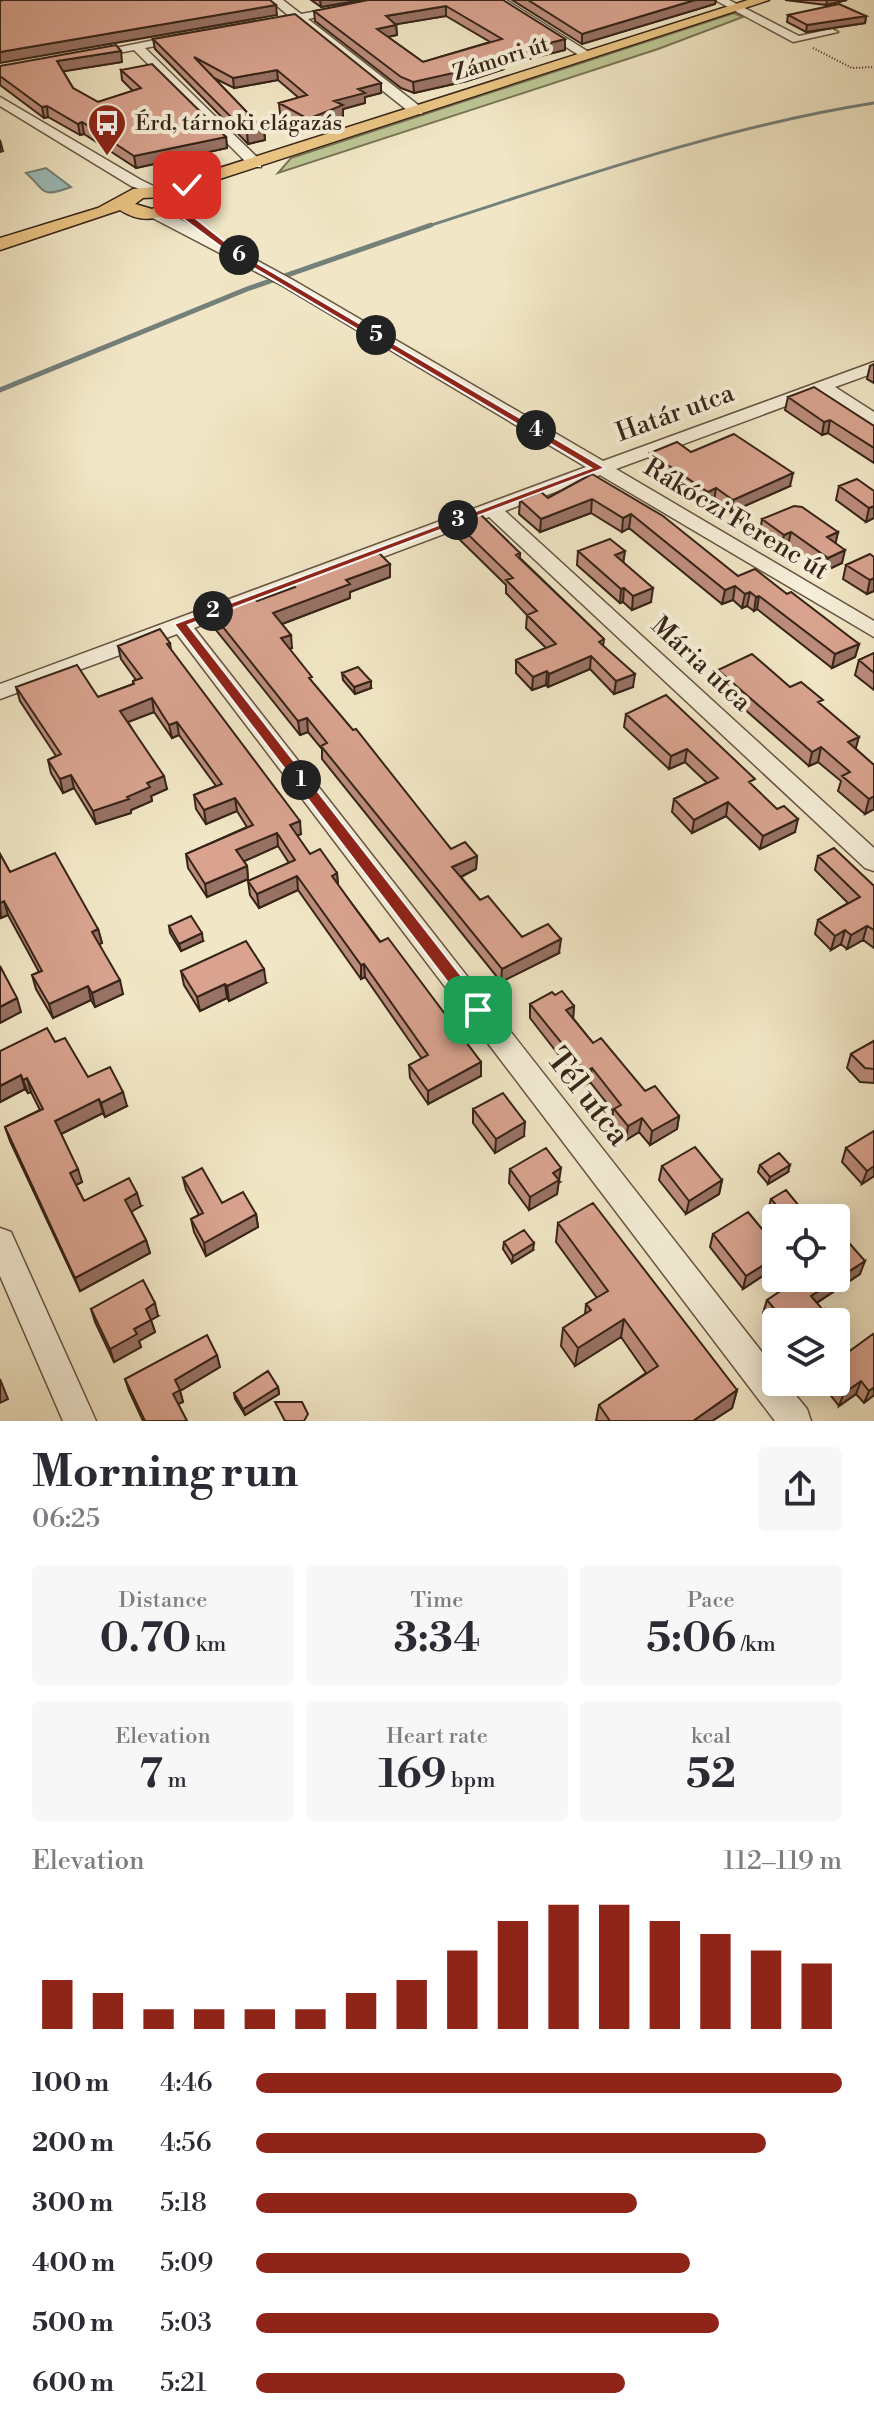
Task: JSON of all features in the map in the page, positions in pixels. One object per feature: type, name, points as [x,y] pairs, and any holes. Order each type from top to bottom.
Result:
[{"type":"main road","name":"Zámori út","points":[[169,197],[197,189],[256,164],[762,0]]},
{"type":"main road","points":[[137,206],[169,197]]},
{"type":"main road","points":[[0,246],[110,217],[169,197]]},
{"type":"street","points":[[276,0],[417,111]]},
{"type":"street","points":[[254,25],[398,0]]},
{"type":"street","points":[[498,0],[589,56]]},
{"type":"street","points":[[721,0],[797,40],[832,32]]},
{"type":"street","points":[[75,57],[195,36]]},
{"type":"street","points":[[136,46],[256,164]]},
{"type":"street","points":[[3,106],[145,187],[169,197],[235,253]]},
{"type":"street","points":[[86,154],[137,206],[235,253]]},
{"type":"street","name":"Rákóczi Ferenc út","points":[[235,253],[874,630]]},
{"type":"street","name":"Határ utca","points":[[0,692],[874,367]]},
{"type":"street","points":[[822,386],[874,420]]},
{"type":"street","name":"Mária utca","points":[[491,508],[874,862]]},
{"type":"street","name":"Tél utca","points":[[180,624],[795,1421]]},
{"type":"street","points":[[0,1242],[80,1421]]},
{"type":"path","points":[[797,40],[856,69],[874,67]]},
{"type":"green space","points":[[734,13],[743,17],[658,49],[278,173],[291,158]]},
{"type":"water","points":[[46,168],[71,187],[44,191],[26,173]]},
{"type":"building","points":[[270,0],[276,5],[0,52],[0,1]]},
{"type":"building","points":[[368,0],[503,0],[565,39],[499,56],[505,59],[467,70],[413,82],[401,77],[314,11]],"holes":[[[446,6],[502,39],[423,62],[377,29],[396,25],[386,16]]]},
{"type":"building","points":[[528,0],[695,0],[582,34]]},
{"type":"building","points":[[839,4],[866,16],[807,25],[788,15]]},
{"type":"building","points":[[295,14],[381,83],[358,89],[365,93],[334,101],[343,105],[308,119],[279,103],[307,95],[277,70],[233,78],[194,57],[264,130],[247,133],[153,39]]},
{"type":"building","points":[[116,45],[121,51],[57,61],[73,88],[98,102],[141,88],[121,70],[152,64],[226,137],[134,156],[82,122],[78,124],[47,106],[42,107],[0,76],[0,66]]},
{"type":"building","points":[[814,387],[874,426],[874,448],[830,420],[824,422],[788,397]]},
{"type":"building","points":[[734,434],[793,473],[733,500],[716,488],[708,492],[650,453],[677,442],[691,452]]},
{"type":"building","points":[[592,474],[663,516],[738,576],[755,569],[787,594],[791,592],[859,644],[835,654],[759,596],[750,592],[745,594],[735,586],[725,590],[631,514],[623,518],[592,499],[541,519],[520,500],[541,492],[548,498]]},
{"type":"building","points":[[857,479],[874,491],[874,506],[869,508],[839,486]]},
{"type":"building","points":[[794,506],[802,507],[838,532],[827,537],[845,550],[828,558],[791,532],[784,535],[762,519]]},
{"type":"building","points":[[478,512],[520,553],[516,555],[604,639],[599,642],[635,674],[616,681],[591,656],[549,674],[547,671],[533,677],[516,660],[556,644],[527,615],[537,611],[506,580],[513,578],[454,521]]},
{"type":"building","points":[[610,539],[625,551],[615,555],[653,588],[633,596],[578,551]]},
{"type":"building","points":[[376,550],[390,564],[346,580],[350,584],[273,613],[291,635],[281,638],[312,677],[309,678],[353,730],[356,729],[451,849],[465,842],[477,856],[452,867],[480,900],[488,896],[522,937],[548,924],[561,939],[502,969],[321,746],[327,743],[307,718],[298,721],[211,612],[252,596],[257,601],[295,587],[291,583]]},
{"type":"building","points":[[870,554],[874,557],[874,578],[870,580],[846,565]]},
{"type":"building","points":[[160,629],[170,643],[167,644],[300,821],[290,825],[310,854],[320,849],[337,873],[332,876],[380,942],[388,938],[481,1062],[428,1091],[409,1065],[428,1055],[297,876],[257,894],[248,881],[295,860],[277,833],[236,850],[247,866],[205,884],[186,854],[253,825],[235,798],[204,810],[194,795],[222,784],[177,722],[169,725],[152,698],[120,711],[164,776],[147,783],[150,787],[127,797],[129,799],[93,811],[71,775],[60,779],[48,760],[61,754],[16,687],[77,665],[98,697],[134,684],[133,681],[142,678],[118,646]]},
{"type":"building","points":[[874,653],[874,673],[859,660]]},
{"type":"building","points":[[752,654],[790,687],[801,682],[823,700],[818,702],[859,737],[848,742],[874,765],[874,796],[869,799],[842,776],[850,772],[821,747],[812,752],[718,670]]},
{"type":"building","points":[[358,667],[371,681],[354,687],[342,673]]},
{"type":"building","points":[[666,695],[755,779],[749,782],[777,809],[784,806],[798,819],[763,836],[728,802],[694,820],[674,799],[718,778],[687,749],[671,756],[626,714]]},
{"type":"building","points":[[834,848],[874,886],[874,930],[867,926],[851,935],[845,930],[835,936],[818,920],[860,897],[818,856]]},
{"type":"building","points":[[55,853],[98,929],[92,932],[120,980],[92,993],[88,986],[49,1004],[32,975],[42,971],[4,901],[0,903],[0,854],[10,872]]},
{"type":"building","points":[[191,916],[202,933],[179,944],[169,926]]},
{"type":"building","points":[[246,941],[264,969],[197,997],[181,971]]},
{"type":"building","points":[[0,966],[17,998],[0,1007]]},
{"type":"building","points":[[562,991],[574,1006],[566,1010],[593,1043],[601,1038],[645,1091],[655,1086],[679,1116],[652,1131],[642,1118],[628,1126],[614,1109],[621,1105],[592,1068],[585,1072],[530,1004],[552,992],[555,995]]},
{"type":"building","points":[[47,1028],[55,1042],[65,1038],[88,1077],[110,1067],[123,1092],[101,1103],[99,1099],[55,1121],[78,1169],[70,1173],[84,1201],[129,1178],[137,1193],[125,1200],[146,1240],[75,1278],[5,1127],[43,1109],[27,1078],[23,1080],[21,1075],[0,1086],[0,1051]]},
{"type":"building","points":[[874,1041],[874,1069],[865,1068],[851,1054]]},
{"type":"building","points":[[503,1093],[525,1122],[496,1139],[473,1109]]},
{"type":"building","points":[[874,1131],[874,1166],[867,1171],[846,1148]]},
{"type":"building","points":[[695,1147],[722,1180],[689,1201],[662,1166]]},
{"type":"building","points":[[546,1148],[561,1168],[553,1173],[559,1180],[530,1197],[510,1169]]},
{"type":"building","points":[[779,1153],[790,1165],[770,1177],[760,1165]]},
{"type":"building","points":[[202,1168],[222,1203],[243,1192],[256,1214],[204,1243],[191,1219],[203,1213],[183,1178]]},
{"type":"building","points":[[786,1190],[797,1204],[775,1204],[771,1199]]},
{"type":"building","points":[[593,1203],[737,1390],[693,1421],[610,1421],[599,1405],[658,1366],[624,1319],[578,1348],[563,1328],[591,1310],[586,1304],[608,1291],[558,1223]]},
{"type":"building","points":[[748,1212],[762,1229],[762,1266],[746,1276],[713,1234]]},
{"type":"building","points":[[524,1230],[534,1243],[513,1256],[504,1242]]},
{"type":"building","points":[[850,1244],[865,1261],[850,1271]]},
{"type":"building","points":[[143,1280],[155,1303],[146,1309],[151,1320],[134,1329],[137,1334],[110,1349],[91,1309]]},
{"type":"building","points":[[779,1292],[817,1292],[811,1296],[821,1308],[774,1308],[767,1300]]},
{"type":"building","points":[[873,1334],[874,1387],[869,1391],[861,1381],[850,1389],[850,1351]]},
{"type":"building","points":[[207,1335],[217,1355],[175,1380],[180,1390],[173,1394],[187,1421],[145,1421],[125,1379]]},
{"type":"building","points":[[268,1371],[278,1387],[243,1409],[234,1393]]},
{"type":"building","points":[[275,1402],[302,1402],[308,1414],[304,1421],[285,1421]]},
{"type":"waterway","points":[[429,226],[703,140],[874,103]]},
{"type":"waterway","points":[[0,390],[247,289],[429,226]]},
{"type":"waterway","points":[[425,227],[429,226]]},
{"type":"place","name":"Érd, tárnoki elágazás","points":[[107,157]]},
{"type":"route","points":[[187,185],[165,191],[178,198],[175,207],[185,217],[235,253],[600,468],[180,624],[478,1010]]}]
